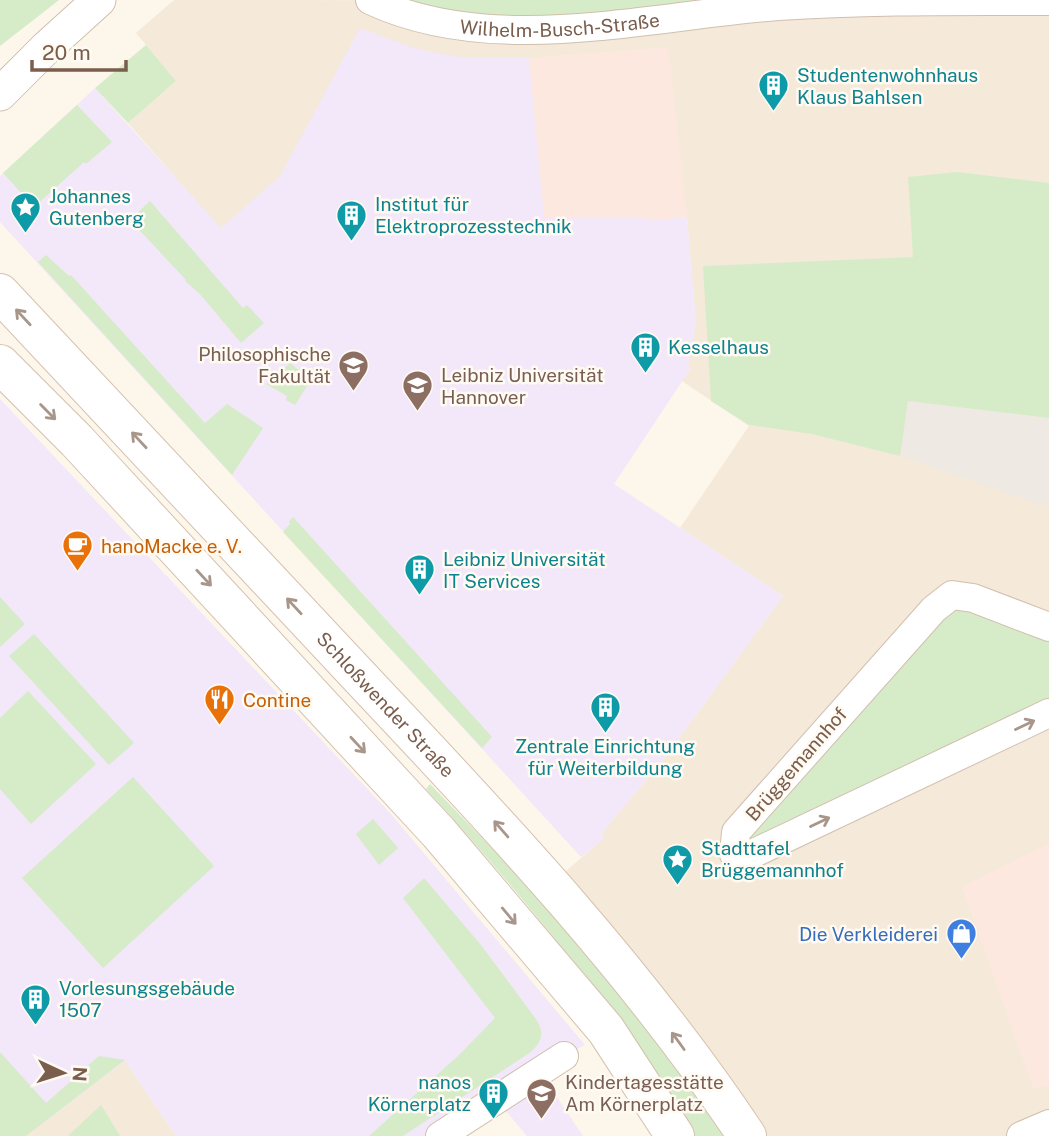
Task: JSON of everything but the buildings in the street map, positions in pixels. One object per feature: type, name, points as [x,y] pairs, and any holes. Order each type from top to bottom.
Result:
[{"type":"main road","name":"Schloßwender Straße","points":[[0,293],[475,799],[612,957],[672,1032],[747,1136]]},
{"type":"main road","points":[[0,364],[77,441],[439,833],[606,1030],[675,1136]]},
{"type":"street","points":[[0,94],[99,0]]},
{"type":"street","name":"Wilhelm-Busch-Straße","points":[[370,0],[397,13],[439,23],[483,29],[535,30],[844,2],[1049,1]]},
{"type":"street","points":[[0,74],[46,48]]},
{"type":"street","name":"Brüggemannhof","points":[[1049,627],[972,598],[952,595],[934,608],[736,832],[734,854],[750,855],[1049,713]]},
{"type":"street","points":[[440,1136],[564,1056]]},
{"type":"street","points":[[1021,1136],[1049,1124]]},
{"type":"shaded area","points":[[174,0],[1049,1],[1049,1124],[1021,1136],[747,1136],[550,885],[604,838],[601,834],[667,755],[783,596],[680,528],[749,426],[682,381],[691,369],[688,366],[696,323],[687,217],[656,220],[634,217],[231,241],[128,123],[176,81],[136,33]]},
{"type":"shaded area","name":"Leibniz Universität Hannover","points":[[360,28],[411,47],[441,54],[470,58],[529,58],[544,217],[634,217],[657,220],[687,217],[696,323],[688,366],[691,368],[614,484],[783,596],[667,755],[601,834],[605,838],[581,857],[0,222],[0,176],[95,88],[221,228],[280,176]]},
{"type":"shaded area","points":[[668,47],[687,217],[656,220],[634,217],[544,217],[529,58]]},
{"type":"shaded area","points":[[0,399],[391,814],[585,1045],[440,1136],[176,1136],[125,1061],[26,1136],[0,1136]]},
{"type":"shaded area","points":[[908,401],[1049,418],[1049,505],[1036,503],[900,456]]},
{"type":"shaded area","points":[[1049,843],[1049,1084],[1034,1090],[962,887]]},
{"type":"shaded area","points":[[125,1060],[176,1136],[26,1136]]},
{"type":"shaded area","name":"Kindertagesstätte Am Körnerplatz","points":[[542,1075],[583,1136],[527,1136],[499,1103]]},
{"type":"green space","points":[[0,0],[59,0],[0,46]]},
{"type":"green space","points":[[370,0],[1049,0],[562,28]]},
{"type":"green space","points":[[146,45],[176,81],[128,123],[95,88]]},
{"type":"green space","points":[[77,105],[112,142],[86,164],[84,162],[34,207],[3,173]]},
{"type":"green space","points":[[957,172],[1049,183],[1049,418],[908,401],[900,456],[812,434],[749,425],[711,401],[703,266],[913,257],[908,177]]},
{"type":"green space","points":[[150,201],[243,308],[247,305],[264,323],[241,343],[199,293],[130,220]]},
{"type":"green space","points":[[46,255],[71,275],[205,423],[227,404],[263,428],[232,475],[38,262]]},
{"type":"green space","points":[[290,363],[311,380],[295,405],[286,400],[287,396],[266,384]]},
{"type":"green space","points":[[293,517],[492,737],[482,748],[283,532]]},
{"type":"green space","points":[[952,595],[1049,627],[1049,713],[750,855],[736,832]]},
{"type":"green space","points":[[0,597],[25,624],[0,647]]},
{"type":"green space","points":[[34,634],[134,743],[109,765],[9,656]]},
{"type":"green space","points":[[28,691],[96,764],[31,824],[0,789],[0,718]]},
{"type":"green space","points":[[133,777],[214,866],[103,968],[22,878]]},
{"type":"green space","points":[[430,784],[559,918],[657,1041],[725,1136],[695,1136],[588,982],[509,884],[426,789]]},
{"type":"green space","points":[[373,819],[398,848],[379,865],[356,834]]},
{"type":"green space","points":[[424,878],[481,945],[536,1019],[541,1029],[541,1037],[531,1052],[403,1136],[369,1136],[460,1054],[495,1018],[403,898]]},
{"type":"green space","points":[[0,1052],[46,1103],[99,1056],[125,1060],[26,1136],[0,1136]]},
{"type":"green space","points":[[101,1105],[120,1136],[68,1136]]},
{"type":"place","name":"Studentenwohnhaus Klaus Bahlsen","points":[[774,113]]},
{"type":"place","name":"Johannes Gutenberg","points":[[26,234]]},
{"type":"place","name":"Institut für Elektroprozesstechnik","points":[[352,242]]},
{"type":"place","name":"Kesselhaus","points":[[645,374]]},
{"type":"place","name":"Philosophische Fakultät","points":[[354,392]]},
{"type":"place","name":"Leibniz Universität Hannover","points":[[418,413]]},
{"type":"place","name":"hanoMacke e. V.","points":[[78,573]]},
{"type":"place","name":"Leibniz Universität IT Services","points":[[420,597]]},
{"type":"place","name":"Contine","points":[[220,727]]},
{"type":"place","name":"Zentrale Einrichtung für Weiterbildung","points":[[605,734]]},
{"type":"place","name":"Stadttafel Brüggemannhof","points":[[678,886]]},
{"type":"place","name":"Die Verkleiderei","points":[[961,961]]},
{"type":"place","name":"Vorlesungsgebäude 1507","points":[[36,1026]]},
{"type":"place","name":"nanos Körnerplatz","points":[[494,1120]]},
{"type":"place","name":"Kindertagesstätte Am Körnerplatz","points":[[542,1120]]}]
